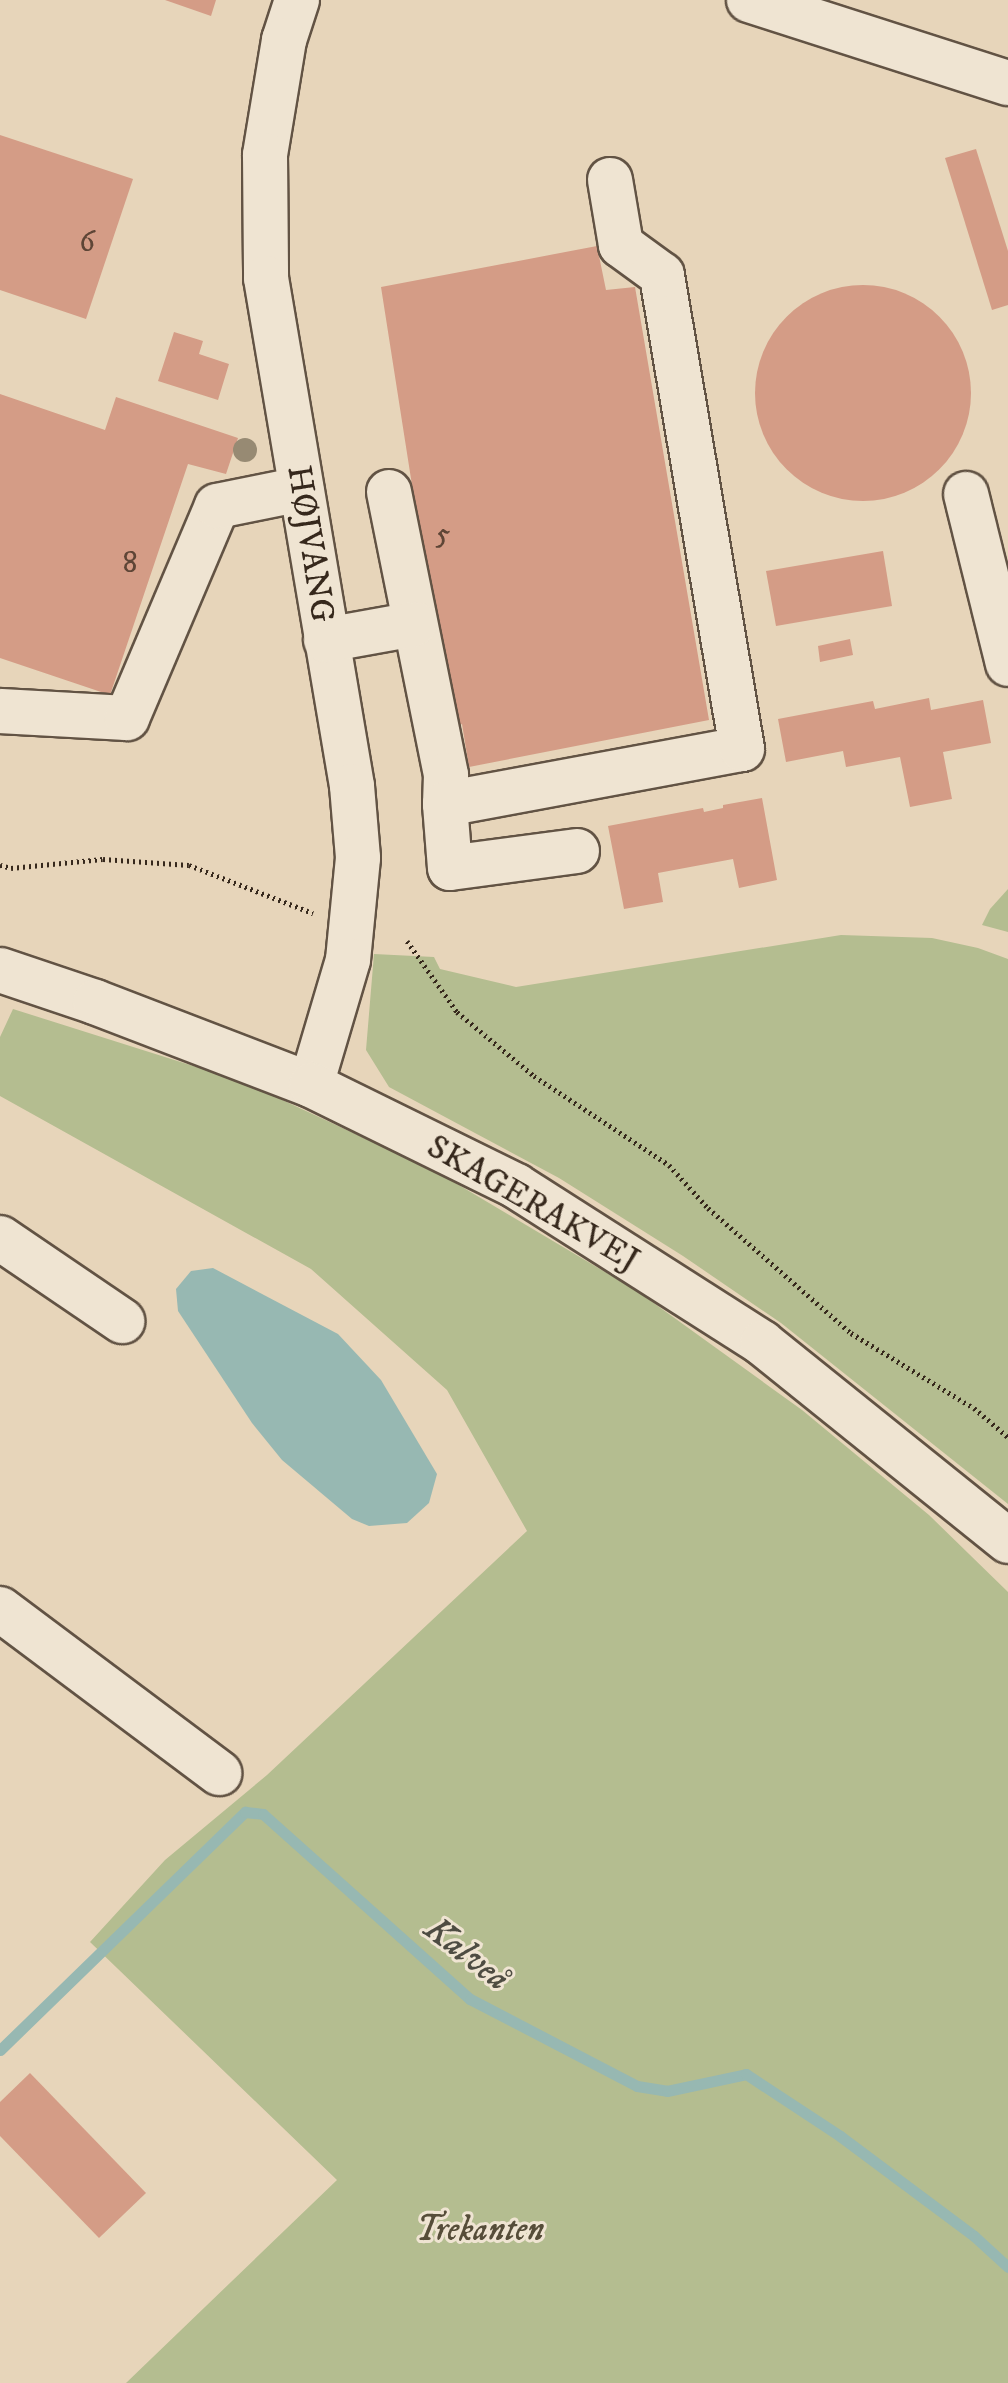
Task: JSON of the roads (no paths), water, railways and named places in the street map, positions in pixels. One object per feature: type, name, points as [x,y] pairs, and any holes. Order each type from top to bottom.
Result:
[{"type":"street","name":"HØJVANG","points":[[297,0],[284,40],[265,155],[266,263],[352,786],[358,858],[348,960],[311,1085]]},
{"type":"street","points":[[749,0],[1008,83]]},
{"type":"street","points":[[445,804],[742,749],[662,275],[621,245],[610,180]]},
{"type":"street","points":[[0,711],[127,718],[217,506],[301,489]]},
{"type":"street","points":[[389,492],[446,775],[450,868],[577,851]]},
{"type":"street","points":[[966,494],[1008,664]]},
{"type":"street","points":[[326,640],[415,624]]},
{"type":"street","name":"SKAGERAKVEJ","points":[[0,970],[95,1002],[311,1085],[516,1186],[762,1343],[1008,1541]]},
{"type":"street","points":[[0,1238],[122,1321]]},
{"type":"street","points":[[0,1609],[219,1773]]},
{"type":"water","points":[[213,1268],[338,1334],[381,1380],[437,1474],[429,1503],[407,1523],[369,1526],[352,1519],[282,1460],[252,1423],[178,1311],[176,1289],[191,1271]]},
{"type":"waterway","name":"Kalveå","points":[[0,2050],[245,1812],[263,1814],[470,1999],[637,2086],[667,2091],[746,2074],[840,2136],[974,2236],[1008,2267]]},
{"type":"park label","name":"Trekanten","points":[[480,2231]]}]
